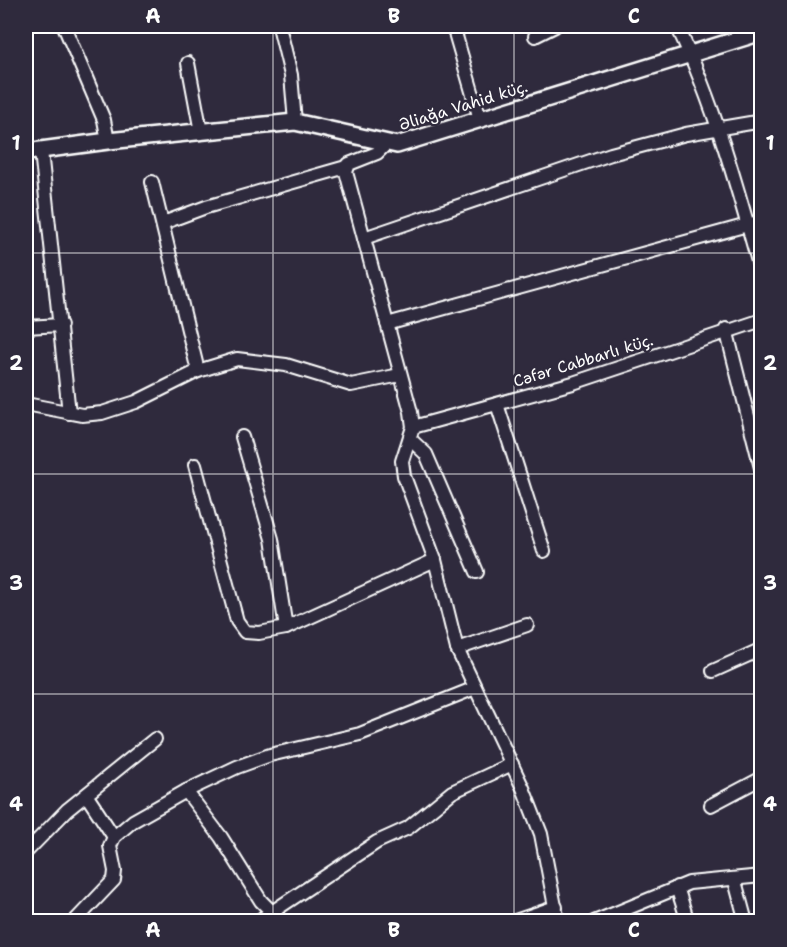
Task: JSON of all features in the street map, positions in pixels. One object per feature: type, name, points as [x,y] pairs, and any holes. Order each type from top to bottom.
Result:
[{"type":"street","points":[[66,26],[104,120],[108,141]]},
{"type":"street","points":[[279,26],[291,75],[295,122]]},
{"type":"street","points":[[453,26],[480,119]]},
{"type":"street","points":[[535,36],[555,26]]},
{"type":"street","points":[[677,26],[690,53],[716,129],[762,276]]},
{"type":"street","name":"Əliağa Vahid küç.","points":[[33,151],[295,122],[321,126],[386,144],[414,141],[762,32]]},
{"type":"street","points":[[188,63],[201,132]]},
{"type":"street","points":[[364,238],[611,154],[716,129],[762,121]]},
{"type":"street","points":[[163,224],[206,207],[346,168],[352,162],[377,153],[386,144]]},
{"type":"street","points":[[33,151],[61,325],[69,413]]},
{"type":"street","points":[[346,168],[400,375],[411,433],[426,454],[477,572]]},
{"type":"street","points":[[152,182],[198,371]]},
{"type":"street","points":[[387,324],[762,221]]},
{"type":"street","name":"Cəfər Cabbarlı küç.","points":[[411,433],[497,404],[603,373],[726,329],[762,320]]},
{"type":"street","points":[[26,327],[61,325]]},
{"type":"street","points":[[726,329],[762,472]]},
{"type":"street","points":[[26,404],[82,415],[123,407],[198,371],[237,359],[286,365],[351,385],[400,375]]},
{"type":"street","points":[[497,404],[544,551]]},
{"type":"street","points":[[411,433],[402,461],[404,476],[435,560],[458,649],[512,764],[541,834],[558,921]]},
{"type":"street","points":[[242,437],[272,539],[286,627]]},
{"type":"street","points":[[195,465],[237,621],[245,632],[259,633],[286,627],[435,560]]},
{"type":"street","points":[[458,649],[527,625]]},
{"type":"street","points":[[713,671],[762,649]]},
{"type":"street","points":[[74,921],[114,880],[115,871],[110,846],[114,837],[133,821],[186,791],[248,763],[360,734],[475,688]]},
{"type":"street","points":[[26,852],[67,810],[155,739]]},
{"type":"street","points":[[258,921],[377,842],[408,828],[452,792],[512,764]]},
{"type":"street","points":[[711,806],[762,778]]},
{"type":"street","points":[[186,791],[221,837],[255,891],[282,921]]},
{"type":"street","points":[[87,796],[114,837]]},
{"type":"street","points":[[594,921],[699,880],[735,880],[762,876]]},
{"type":"street","points":[[735,880],[746,921]]},
{"type":"street","points":[[677,887],[688,921]]},
{"type":"street","points":[[512,921],[556,907]]}]
